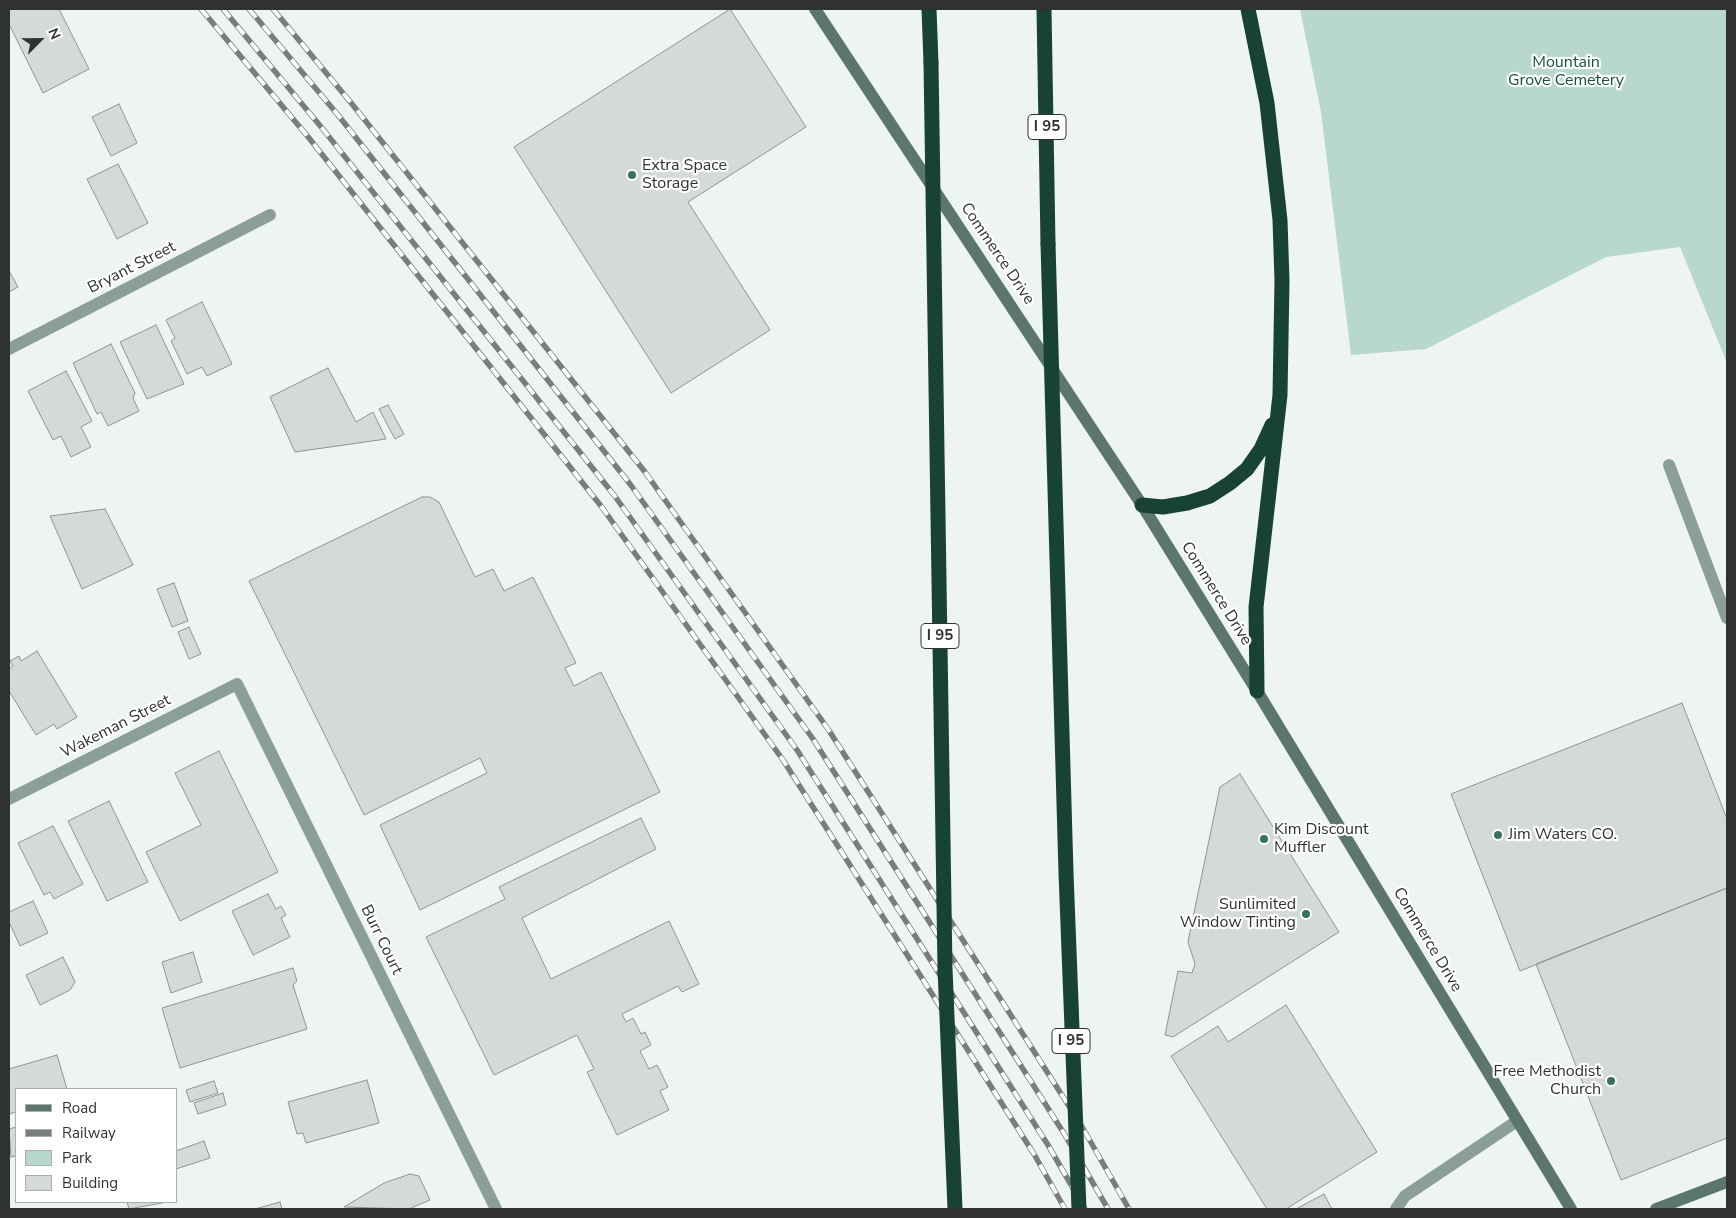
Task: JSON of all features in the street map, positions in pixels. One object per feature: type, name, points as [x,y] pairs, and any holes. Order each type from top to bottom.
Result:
[{"type":"highway","name":"I 95","points":[[929,9],[945,969],[955,1209]]},
{"type":"highway","name":"I 95","points":[[1044,9],[1048,244],[1066,873],[1079,1209]]},
{"type":"highway","points":[[1248,9],[1267,103],[1280,220],[1282,335],[1280,395],[1256,607],[1257,690]]},
{"type":"highway","points":[[1142,505],[1163,506],[1187,503],[1210,496],[1230,483],[1247,469],[1261,450],[1272,425],[1280,395]]},
{"type":"main road","name":"Commerce Drive","points":[[815,9],[1142,505],[1257,690],[1571,1209]]},
{"type":"main road","points":[[1656,1209],[1727,1182]]},
{"type":"street","name":"Bryant Street","points":[[9,350],[270,215]]},
{"type":"street","points":[[1669,465],[1727,618]]},
{"type":"street","name":"Wakeman Street","points":[[9,799],[237,684]]},
{"type":"street","name":"Burr Court","points":[[237,684],[496,1209]]},
{"type":"street","points":[[1396,1209],[1405,1196],[1517,1121]]},
{"type":"green space","name":"Mountain Grove Cemetery","points":[[1300,9],[1727,9],[1727,363],[1680,247],[1606,257],[1426,349],[1351,355],[1321,112]]},
{"type":"building","points":[[9,9],[59,9],[89,69],[43,93],[9,24]]},
{"type":"building","name":"Extra Space Storage","points":[[730,9],[806,127],[688,202],[770,330],[671,393],[514,147]]},
{"type":"building","points":[[119,104],[137,143],[111,156],[92,117]]},
{"type":"building","points":[[118,164],[148,223],[117,239],[87,179]]},
{"type":"building","points":[[9,271],[18,287],[9,292]]},
{"type":"building","points":[[202,302],[232,364],[207,376],[202,367],[187,374],[171,341],[175,338],[166,320]]},
{"type":"building","points":[[156,325],[184,384],[147,399],[120,342]]},
{"type":"building","points":[[111,344],[135,393],[133,398],[139,411],[108,426],[101,412],[97,414],[73,363]]},
{"type":"building","points":[[328,368],[356,422],[373,412],[386,439],[295,452],[270,397]]},
{"type":"building","points":[[66,371],[92,421],[81,427],[91,447],[71,457],[61,436],[53,440],[28,391]]},
{"type":"building","points":[[388,405],[404,434],[395,439],[379,409]]},
{"type":"building","points":[[422,497],[430,497],[439,502],[475,577],[493,569],[504,591],[533,577],[576,663],[565,668],[574,686],[601,672],[660,792],[420,910],[380,825],[487,773],[480,758],[364,815],[249,581]]},
{"type":"building","points":[[105,509],[133,565],[82,589],[50,516]]},
{"type":"building","points":[[174,583],[188,621],[172,627],[157,589]]},
{"type":"building","points":[[189,627],[201,654],[189,659],[178,632]]},
{"type":"building","points":[[37,651],[77,717],[57,729],[54,724],[36,735],[9,691],[9,669],[13,666],[10,661],[19,656],[21,661]]},
{"type":"building","points":[[1682,703],[1727,819],[1727,888],[1520,971],[1451,794]]},
{"type":"building","points":[[219,751],[278,872],[180,921],[146,852],[201,825],[175,773]]},
{"type":"building","points":[[1240,774],[1339,932],[1173,1037],[1165,1035],[1178,971],[1192,973],[1195,964],[1188,942],[1220,787]]},
{"type":"building","points":[[109,801],[148,882],[107,901],[68,821]]},
{"type":"building","points":[[641,818],[656,849],[522,918],[551,979],[669,921],[699,984],[682,992],[678,986],[622,1014],[626,1022],[633,1018],[641,1034],[645,1032],[651,1045],[640,1051],[649,1069],[657,1065],[668,1087],[660,1091],[669,1110],[617,1135],[587,1072],[594,1069],[577,1035],[494,1075],[426,937],[505,899],[499,887]]},
{"type":"building","points":[[53,826],[83,884],[54,899],[50,892],[44,895],[18,843]]},
{"type":"building","points":[[1727,888],[1727,1138],[1621,1180],[1536,964]]},
{"type":"building","points":[[268,894],[276,909],[281,906],[286,915],[281,918],[290,937],[253,955],[232,911]]},
{"type":"building","points":[[33,901],[48,933],[20,946],[9,922],[9,912]]},
{"type":"building","points":[[193,952],[202,982],[171,993],[162,962]]},
{"type":"building","points":[[63,957],[75,982],[70,990],[40,1005],[26,975]]},
{"type":"building","points":[[293,968],[297,981],[293,985],[307,1029],[180,1068],[162,1008]]},
{"type":"building","points":[[1286,1005],[1377,1152],[1286,1209],[1267,1209],[1171,1056],[1218,1026],[1228,1042]]},
{"type":"building","points":[[57,1055],[67,1088],[15,1088],[15,1112],[9,1114],[9,1069]]},
{"type":"building","points":[[367,1080],[379,1123],[306,1143],[303,1133],[297,1134],[288,1102]]},
{"type":"building","points":[[214,1081],[218,1093],[190,1102],[186,1090]]},
{"type":"building","points":[[223,1093],[226,1105],[198,1114],[194,1103]]},
{"type":"building","points":[[15,1127],[15,1156],[11,1157],[9,1129]]},
{"type":"building","points":[[204,1141],[210,1158],[178,1168],[178,1150]]},
{"type":"building","points":[[410,1174],[419,1176],[430,1200],[409,1209],[344,1207],[384,1183]]},
{"type":"building","points":[[1324,1194],[1332,1209],[1296,1209]]},
{"type":"building","points":[[280,1202],[282,1209],[255,1209]]},
{"type":"building","points":[[127,1203],[162,1203],[129,1209]]},
{"type":"railway","points":[[201,9],[309,138],[601,506],[783,760],[1034,1154],[1065,1209]]},
{"type":"railway","points":[[223,9],[322,128],[614,495],[797,750],[1048,1145],[1085,1209]]},
{"type":"railway","points":[[249,9],[338,115],[630,484],[813,739],[1065,1135],[1108,1209]]},
{"type":"railway","points":[[273,9],[352,104],[645,472],[828,729],[1081,1125],[1129,1209]]},
{"type":"place","name":"Extra Space Storage","points":[[632,175]]},
{"type":"place","name":"Jim Waters CO.","points":[[1498,835]]},
{"type":"place","name":"Kim Discount Muffler","points":[[1264,839]]},
{"type":"place","name":"Sunlimited Window Tinting","points":[[1306,914]]},
{"type":"place","name":"Free Methodist Church","points":[[1611,1081]]}]
